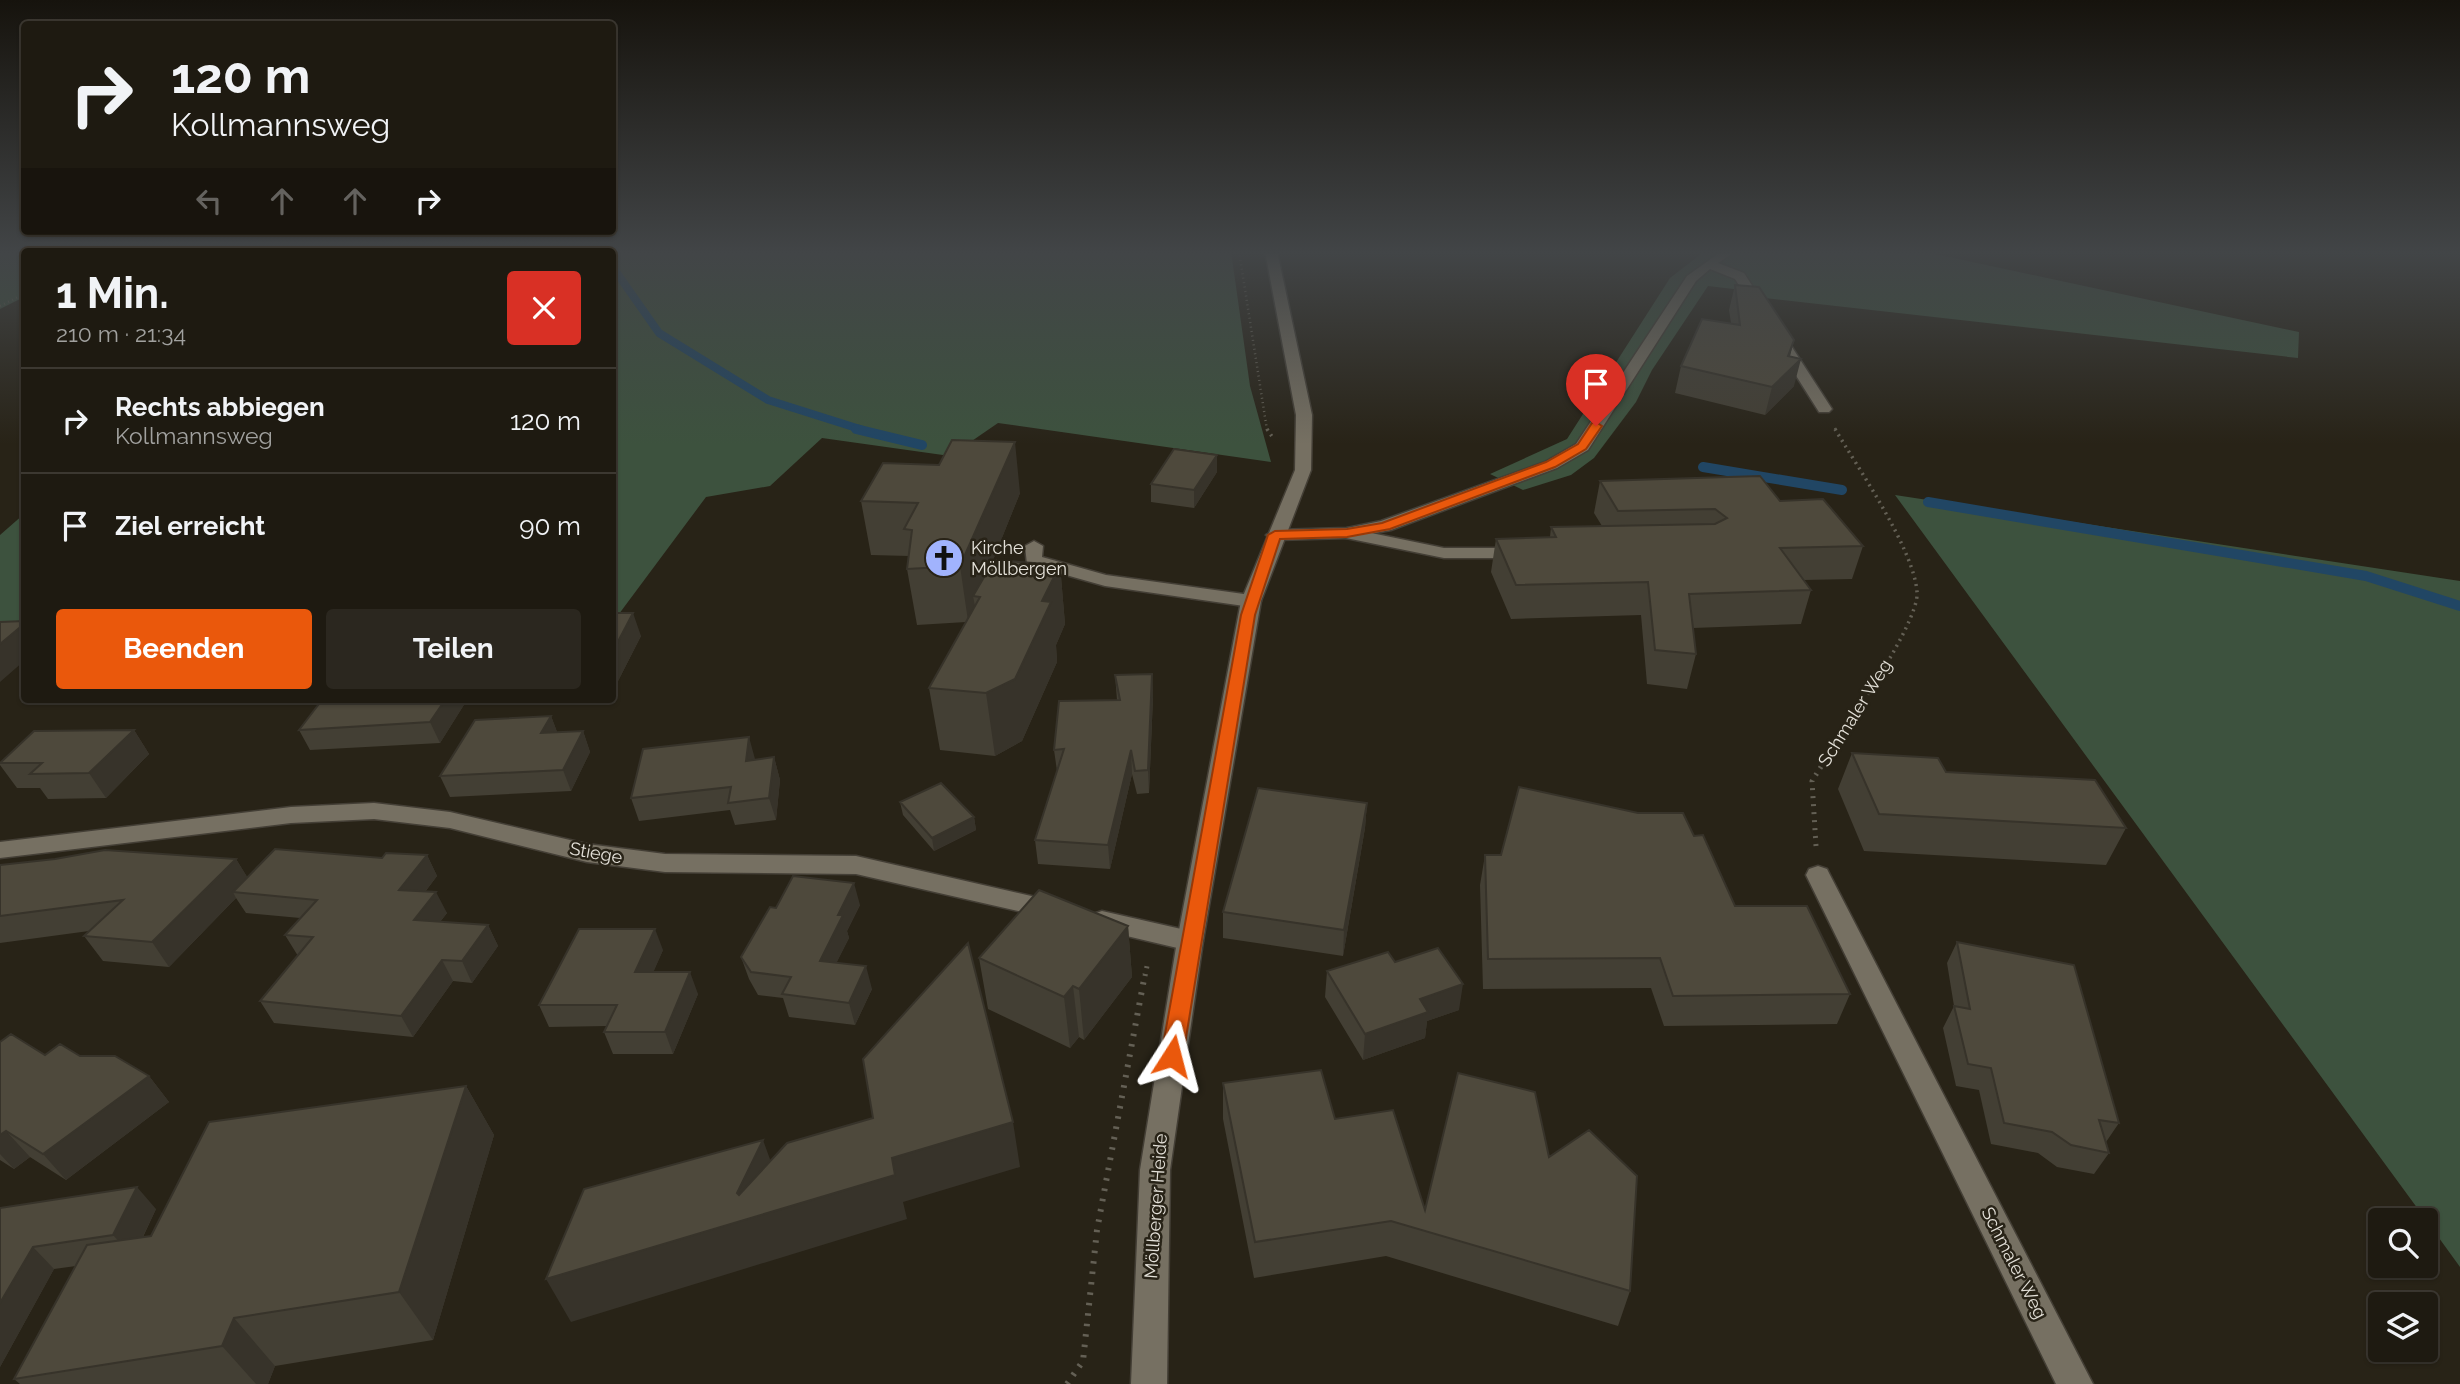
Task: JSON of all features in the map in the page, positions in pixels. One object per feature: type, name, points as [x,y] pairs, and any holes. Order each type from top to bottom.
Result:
[{"type":"street","name":"Möllberger Heide","points":[[1149,1384],[1148,1333],[1155,1170],[1190,941],[1251,601],[1303,470],[1304,415],[1284,316]]},
{"type":"street","points":[[1275,535],[1347,533],[1385,526],[1551,465],[1582,447],[1667,316]]},
{"type":"street","points":[[1765,316],[1824,409]]},
{"type":"street","points":[[1347,533],[1444,553],[1544,552]]},
{"type":"street","points":[[1034,546],[1033,560],[1105,580],[1251,601]]},
{"type":"street","name":"Stiege","points":[[0,850],[291,815],[374,811],[450,820],[587,853],[665,863],[856,865],[1190,941]]},
{"type":"street","name":"Schmaler Weg","points":[[1818,875],[2075,1384]]},
{"type":"path","points":[[1249,316],[1267,430],[1274,440]]},
{"type":"path","name":"Schmaler Weg","points":[[1818,875],[1812,781],[1896,648],[1917,594],[1902,543],[1824,409]]},
{"type":"path","points":[[1067,1384],[1083,1361],[1097,1230],[1153,932]]},
{"type":"green space","points":[[616,316],[1240,316],[1250,386],[1271,462],[998,423],[950,456],[822,438],[770,486],[706,497],[616,618]]},
{"type":"green space","points":[[1646,316],[1688,316],[1652,370],[1636,402],[1594,458],[1571,475],[1523,490],[1490,474],[1567,439]]},
{"type":"green space","points":[[1921,316],[2222,316],[2299,332],[2298,358]]},
{"type":"green space","points":[[1895,495],[2460,581],[2460,1267],[2438,1237],[2438,1208],[2417,1208]]},
{"type":"green space","points":[[21,517],[21,635],[0,636],[0,535]]},
{"type":"building","points":[[1739,316],[1778,316],[1794,340],[1788,356],[1801,359],[1772,387],[1681,366],[1702,319],[1740,325]]},
{"type":"building","points":[[952,440],[1015,442],[960,566],[907,569],[912,530],[904,529],[918,503],[861,501],[883,463],[939,465]]},
{"type":"building","points":[[1174,449],[1217,455],[1194,490],[1151,484]]},
{"type":"building","points":[[1760,476],[1780,501],[1823,499],[1863,546],[1780,548],[1811,590],[1689,594],[1696,654],[1655,650],[1648,582],[1516,585],[1496,539],[1556,537],[1551,527],[1715,524],[1727,518],[1715,509],[1618,511],[1600,481]]},
{"type":"building","points":[[994,560],[1060,565],[1042,601],[1051,602],[1015,679],[986,693],[929,688],[980,597],[973,596]]},
{"type":"building","points":[[616,613],[633,613],[616,645]]},
{"type":"building","points":[[21,621],[21,626],[0,644],[0,622]]},
{"type":"building","points":[[1152,674],[1148,770],[1135,771],[1131,750],[1108,845],[1035,840],[1064,749],[1054,750],[1059,701],[1120,700],[1115,675]]},
{"type":"building","points":[[320,703],[443,703],[430,722],[299,730]]},
{"type":"building","points":[[551,716],[541,733],[583,731],[563,770],[440,776],[475,720]]},
{"type":"building","points":[[134,730],[89,773],[30,774],[42,763],[0,763],[34,731]]},
{"type":"building","points":[[749,737],[746,761],[774,757],[769,798],[728,803],[731,787],[631,798],[643,749]]},
{"type":"building","points":[[1852,753],[1938,758],[1946,772],[2095,780],[2126,828],[1879,814]]},
{"type":"building","points":[[941,783],[974,817],[932,838],[900,802]]},
{"type":"building","points":[[1519,787],[1638,813],[1683,813],[1694,836],[1703,835],[1735,906],[1807,906],[1850,994],[1673,996],[1660,958],[1488,959],[1485,855],[1501,855]]},
{"type":"building","points":[[1258,788],[1367,803],[1344,930],[1223,912]]},
{"type":"building","points":[[275,849],[382,858],[386,853],[427,855],[399,890],[436,892],[414,920],[488,925],[462,961],[442,960],[401,1016],[260,1001],[313,937],[285,935],[317,900],[233,892]]},
{"type":"building","points":[[105,850],[236,859],[152,942],[84,936],[123,900],[0,916],[0,865]]},
{"type":"building","points":[[793,876],[854,883],[838,915],[843,915],[820,961],[866,966],[849,1003],[782,994],[791,977],[751,972],[741,957],[770,907],[776,908]]},
{"type":"building","points":[[1039,890],[1128,926],[1079,989],[1073,986],[1064,997],[979,958]]},
{"type":"building","points":[[579,929],[655,929],[635,972],[690,972],[665,1032],[604,1032],[617,1005],[539,1005]]},
{"type":"building","points":[[1957,942],[2074,965],[2119,1123],[2099,1120],[2109,1153],[2071,1145],[2052,1132],[2004,1123],[1991,1068],[1968,1064],[1954,1006],[1970,1009]]},
{"type":"building","points":[[968,943],[1013,1122],[892,1158],[895,1175],[546,1279],[584,1189],[763,1140],[737,1193],[739,1195],[787,1143],[873,1118],[863,1059]]},
{"type":"building","points":[[1438,948],[1463,984],[1420,999],[1428,1012],[1365,1034],[1327,971],[1388,952],[1395,962]]},
{"type":"building","points":[[11,1034],[45,1055],[60,1044],[80,1056],[115,1056],[149,1076],[43,1154],[6,1131],[0,1135],[0,1042]]},
{"type":"building","points":[[1321,1070],[1335,1119],[1393,1110],[1425,1210],[1458,1073],[1535,1092],[1549,1157],[1589,1130],[1637,1176],[1630,1291],[1391,1221],[1255,1242],[1223,1083]]},
{"type":"building","points":[[466,1086],[399,1292],[234,1318],[222,1346],[14,1379],[87,1245],[151,1236],[209,1122]]},
{"type":"building","points":[[137,1187],[113,1235],[33,1247],[0,1303],[0,1208]]},
{"type":"waterway","points":[[647,316],[659,333],[768,400],[863,430]]},
{"type":"waterway","points":[[856,429],[922,445]]},
{"type":"waterway","points":[[1703,467],[1842,490]]},
{"type":"waterway","points":[[1928,502],[2366,576],[2460,606]]},
{"type":"place","name":"Kirche Möllbergen","points":[[944,558]]},
{"type":"route","points":[[1172,1056],[1248,615],[1275,535],[1347,533],[1385,526],[1551,465],[1582,447],[1596,426]]}]
